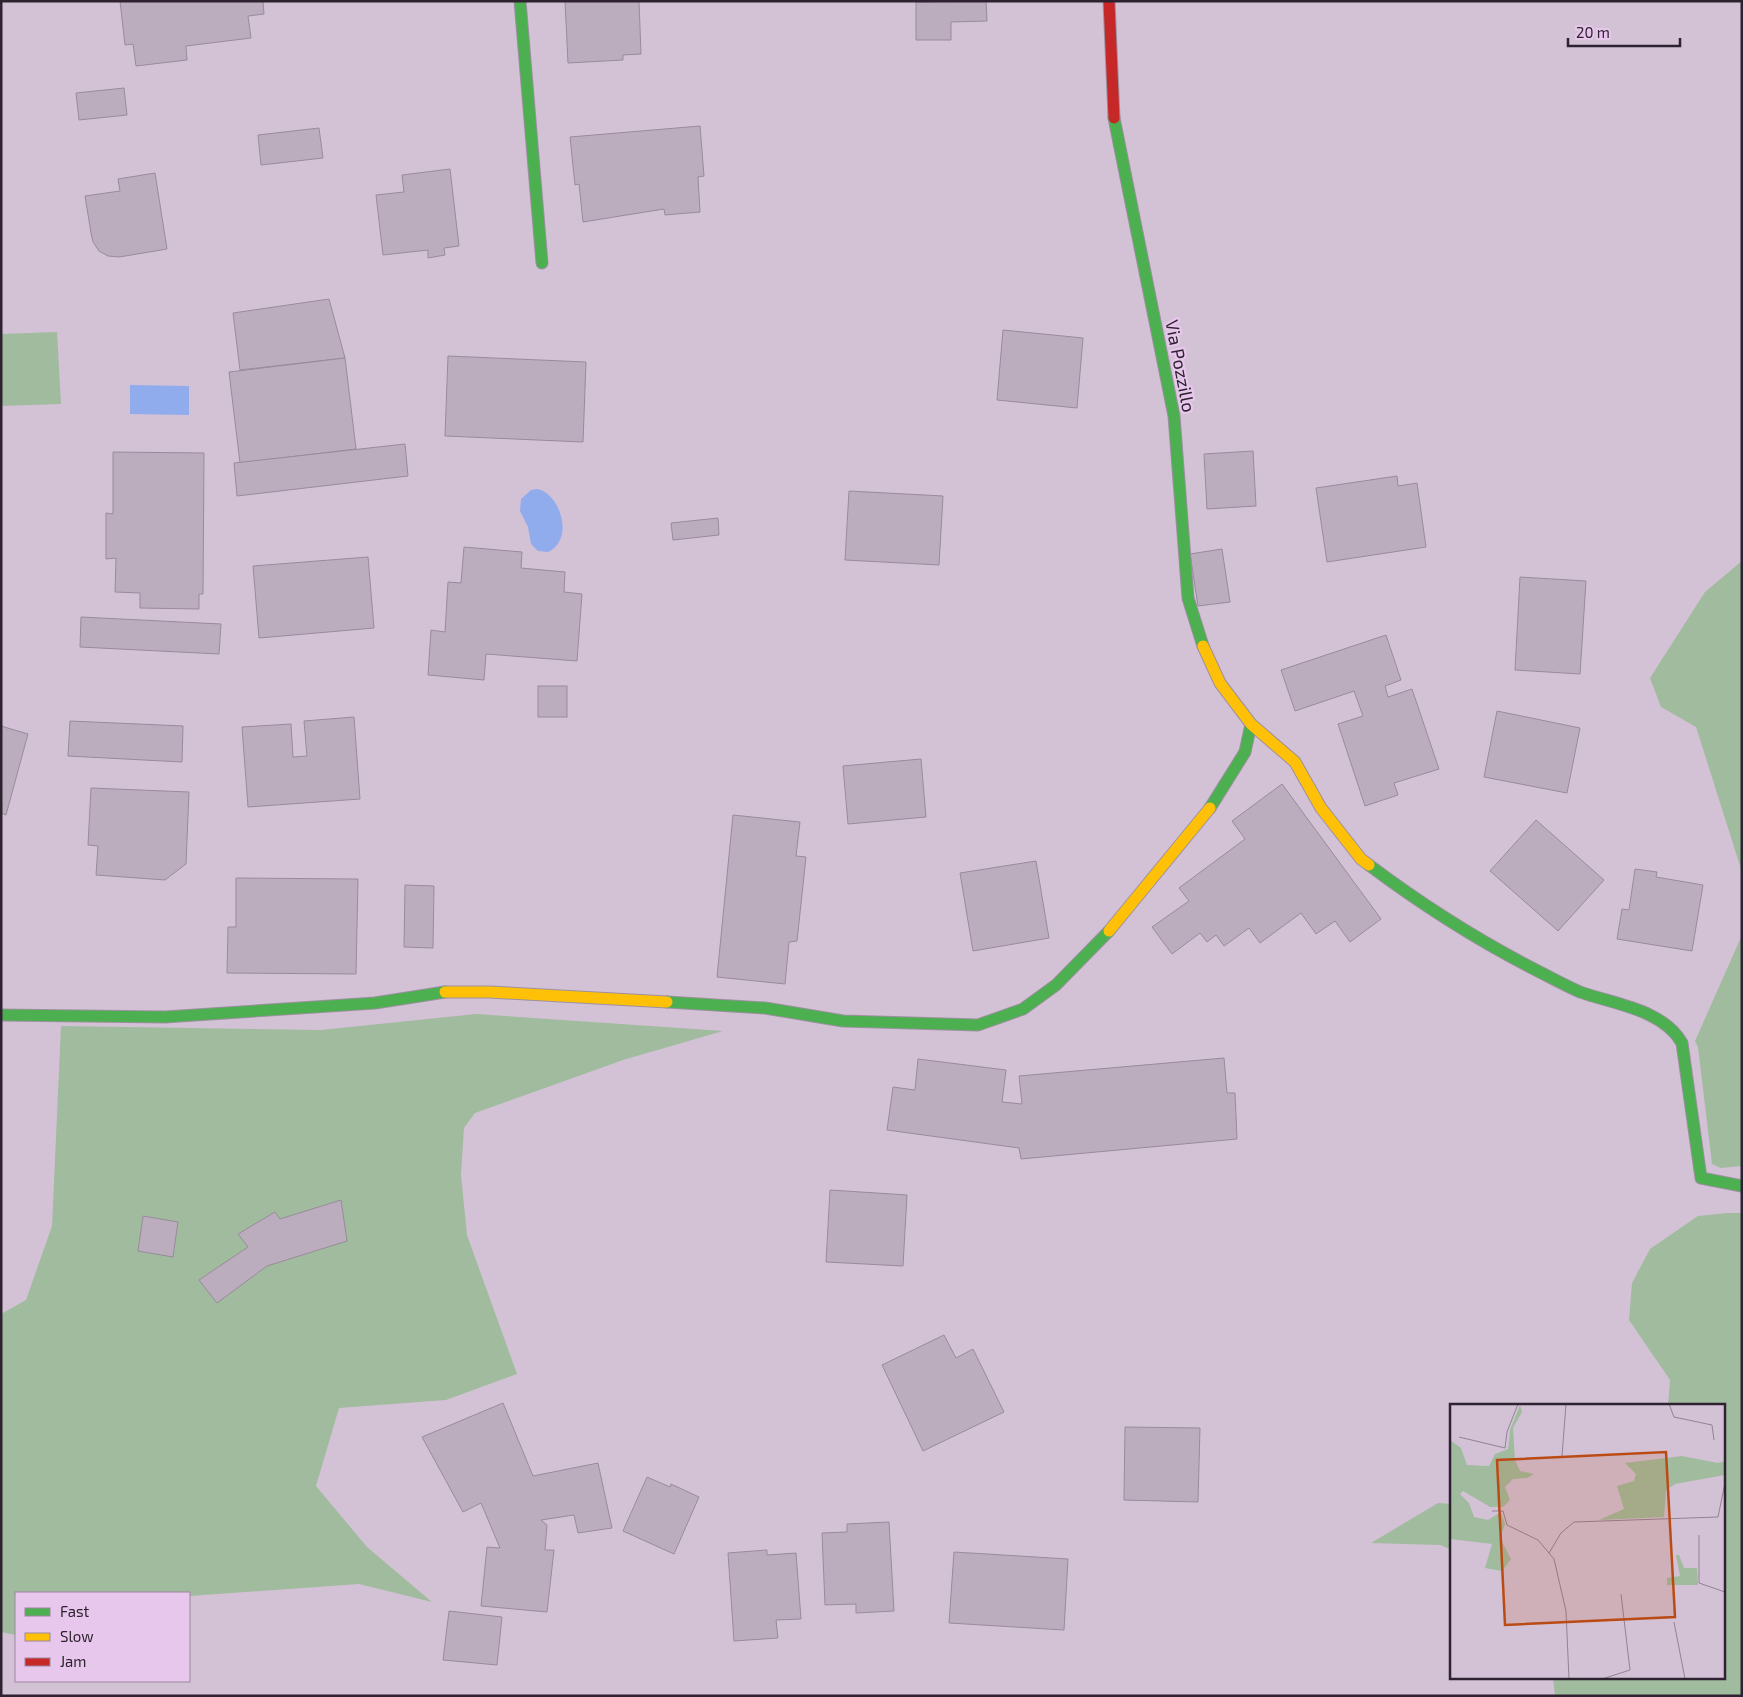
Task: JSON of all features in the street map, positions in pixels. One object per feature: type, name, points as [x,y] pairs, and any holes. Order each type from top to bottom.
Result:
[{"type":"street","points":[[520,1],[542,263]]},
{"type":"street","name":"Via Pozzillo","points":[[1109,1],[1114,119],[1174,416],[1188,598],[1206,655],[1220,683],[1251,724],[1295,762],[1321,808],[1361,859],[1419,902],[1482,942],[1578,991],[1655,1017],[1676,1032],[1682,1043],[1701,1178],[1742,1186]]},
{"type":"street","points":[[1,1015],[165,1017],[281,1011],[375,1003],[448,992],[490,992],[765,1008],[843,1021],[978,1025],[991,1022],[1023,1009],[1056,985],[1122,918],[1218,798],[1245,752],[1251,724]]},
{"type":"green space","points":[[57,332],[61,404],[1,406],[1,334]]},
{"type":"green space","points":[[1742,561],[1742,872],[1696,727],[1661,707],[1650,678],[1705,592]]},
{"type":"green space","points":[[1742,935],[1742,1166],[1721,1168],[1712,1164],[1698,1047],[1695,1041]]},
{"type":"green space","points":[[476,1014],[723,1031],[623,1060],[475,1113],[464,1128],[461,1175],[467,1235],[517,1374],[446,1400],[339,1408],[316,1486],[367,1547],[432,1602],[359,1584],[190,1596],[190,1592],[15,1592],[15,1635],[1,1632],[1,1314],[26,1300],[52,1226],[61,1026],[321,1030]]},
{"type":"green space","points":[[1742,1213],[1742,1696],[1555,1696],[1553,1680],[1726,1680],[1726,1404],[1668,1404],[1670,1380],[1629,1320],[1632,1283],[1650,1249],[1698,1216]]},
{"type":"green space","points":[[1438,1503],[1450,1504],[1450,1549],[1440,1545],[1371,1543]]},
{"type":"water","points":[[130,385],[189,386],[189,415],[130,414]]},
{"type":"water","points":[[537,489],[545,492],[552,498],[558,507],[563,527],[561,537],[556,546],[548,552],[538,551],[531,544],[528,527],[520,511],[521,499],[531,490]]},
{"type":"building","points":[[120,1],[263,1],[264,14],[248,16],[251,38],[186,46],[187,60],[136,66],[133,44],[125,45]]},
{"type":"building","points":[[565,1],[639,1],[641,54],[623,55],[623,60],[568,63]]},
{"type":"building","points":[[986,1],[987,21],[951,22],[951,40],[916,40],[916,2]]},
{"type":"building","points":[[124,88],[127,115],[79,120],[76,93]]},
{"type":"building","points":[[700,126],[704,176],[698,177],[700,212],[665,215],[664,209],[583,222],[579,184],[575,185],[570,137]]},
{"type":"building","points":[[319,128],[323,158],[261,165],[258,135]]},
{"type":"building","points":[[450,169],[459,246],[444,248],[445,255],[428,258],[428,250],[383,255],[376,195],[404,192],[402,175]]},
{"type":"building","points":[[155,173],[167,249],[119,257],[108,256],[99,251],[93,242],[85,196],[120,191],[118,179]]},
{"type":"building","points":[[329,299],[345,358],[240,370],[233,313]]},
{"type":"building","points":[[1003,330],[1083,338],[1077,408],[997,400]]},
{"type":"building","points":[[448,356],[586,362],[583,442],[445,436]]},
{"type":"building","points":[[345,358],[356,449],[240,463],[229,372]]},
{"type":"building","points":[[405,444],[408,476],[237,496],[234,463]]},
{"type":"building","points":[[1253,451],[1256,506],[1207,509],[1204,454]]},
{"type":"building","points":[[113,452],[204,453],[203,594],[199,594],[199,609],[140,608],[140,593],[115,592],[116,558],[106,559],[106,513],[113,514]]},
{"type":"building","points":[[1397,476],[1398,486],[1417,483],[1426,547],[1327,562],[1316,488]]},
{"type":"building","points":[[849,491],[943,496],[939,565],[845,560]]},
{"type":"building","points":[[718,518],[719,535],[673,540],[671,523]]},
{"type":"building","points":[[464,547],[522,552],[521,568],[565,572],[564,592],[582,594],[577,661],[486,654],[484,680],[428,675],[431,630],[445,632],[448,582],[461,583]]},
{"type":"building","points":[[1222,549],[1230,602],[1198,606],[1190,554]]},
{"type":"building","points":[[368,557],[374,628],[259,638],[253,566]]},
{"type":"building","points":[[1520,577],[1586,581],[1580,674],[1515,670]]},
{"type":"building","points":[[81,617],[221,624],[219,654],[80,647]]},
{"type":"building","points":[[1386,635],[1401,680],[1385,686],[1388,697],[1412,689],[1439,769],[1394,783],[1398,795],[1365,806],[1338,724],[1363,716],[1354,691],[1295,711],[1281,670]]},
{"type":"building","points":[[538,686],[567,686],[567,717],[538,717]]},
{"type":"building","points":[[1497,711],[1580,728],[1567,793],[1484,777]]},
{"type":"building","points":[[354,717],[360,799],[248,807],[242,727],[291,724],[293,757],[307,756],[304,721]]},
{"type":"building","points":[[70,721],[183,726],[182,762],[68,756]]},
{"type":"building","points":[[1,726],[28,734],[6,815],[1,813]]},
{"type":"building","points":[[921,759],[926,817],[848,824],[843,766]]},
{"type":"building","points":[[1282,784],[1381,919],[1350,942],[1335,921],[1316,934],[1301,913],[1260,943],[1249,928],[1224,946],[1216,935],[1207,942],[1200,933],[1172,954],[1152,927],[1189,901],[1179,888],[1245,839],[1232,821]]},
{"type":"building","points":[[91,788],[189,792],[186,864],[165,880],[96,875],[98,846],[88,845]]},
{"type":"building","points":[[733,815],[800,822],[796,856],[806,857],[797,941],[789,942],[785,984],[717,977]]},
{"type":"building","points":[[1536,820],[1604,880],[1558,931],[1490,871]]},
{"type":"building","points":[[1036,861],[1049,938],[973,951],[960,873]]},
{"type":"building","points":[[1635,869],[1657,872],[1656,877],[1703,885],[1692,951],[1617,939],[1622,909],[1629,910]]},
{"type":"building","points":[[236,878],[358,879],[356,974],[227,973],[228,927],[236,927]]},
{"type":"building","points":[[405,885],[434,886],[433,948],[404,947]]},
{"type":"building","points":[[1224,1058],[1227,1093],[1235,1093],[1237,1139],[1021,1159],[1019,1148],[887,1130],[893,1087],[915,1090],[918,1059],[1006,1070],[1002,1102],[1022,1104],[1019,1076]]},
{"type":"building","points":[[830,1190],[907,1195],[903,1266],[826,1262]]},
{"type":"building","points":[[341,1200],[347,1241],[267,1266],[217,1303],[199,1280],[248,1247],[238,1234],[275,1212],[280,1219]]},
{"type":"building","points":[[143,1216],[178,1222],[173,1257],[138,1251]]},
{"type":"building","points":[[944,1335],[956,1358],[973,1349],[1004,1412],[923,1451],[882,1365]]},
{"type":"building","points":[[503,1403],[533,1476],[598,1463],[612,1528],[578,1533],[574,1515],[541,1520],[547,1525],[545,1550],[554,1550],[547,1612],[481,1606],[487,1547],[500,1548],[481,1503],[463,1512],[422,1437]]},
{"type":"building","points":[[1125,1427],[1200,1428],[1198,1502],[1124,1500]]},
{"type":"building","points":[[647,1477],[670,1487],[671,1484],[699,1497],[674,1554],[623,1531]]},
{"type":"building","points":[[889,1522],[894,1611],[856,1613],[856,1604],[825,1605],[822,1533],[847,1532],[847,1524]]},
{"type":"building","points":[[767,1550],[767,1555],[796,1553],[801,1619],[776,1620],[778,1638],[734,1641],[728,1553]]},
{"type":"building","points":[[954,1552],[1068,1559],[1064,1630],[949,1623]]},
{"type":"building","points":[[449,1611],[502,1617],[497,1665],[443,1660]]},
{"type":"traffic: fast","points":[[520,1],[542,263]]},
{"type":"traffic: fast","points":[[1114,118],[1174,416],[1188,598],[1203,646]]},
{"type":"traffic: fast","points":[[1210,808],[1245,752],[1251,724]]},
{"type":"traffic: fast","points":[[1369,865],[1448,920],[1510,957],[1580,992],[1636,1009],[1663,1022],[1682,1043],[1701,1178],[1742,1186]]},
{"type":"traffic: fast","points":[[667,1002],[765,1008],[843,1021],[978,1025],[1023,1009],[1056,985],[1109,931]]},
{"type":"traffic: fast","points":[[1,1015],[165,1017],[375,1003],[445,992]]},
{"type":"traffic: slow","points":[[1203,646],[1220,683],[1251,724],[1295,762],[1321,808],[1361,859],[1369,865]]},
{"type":"traffic: slow","points":[[1109,931],[1210,808]]},
{"type":"traffic: slow","points":[[445,992],[490,992],[667,1002]]},
{"type":"traffic: jam","points":[[1109,1],[1114,118]]}]
